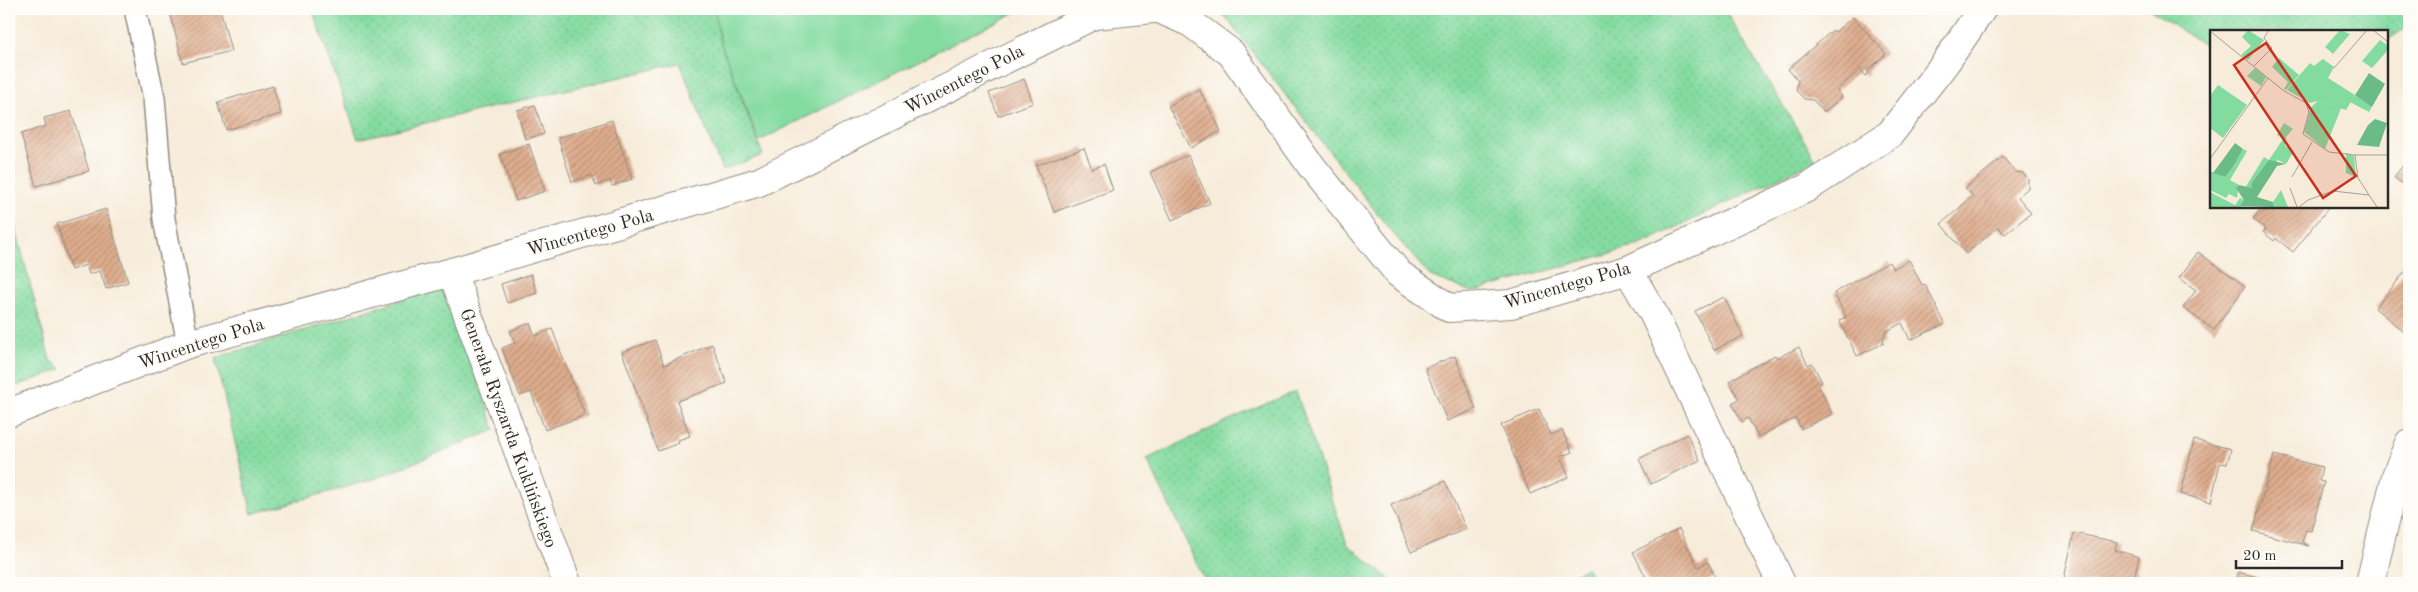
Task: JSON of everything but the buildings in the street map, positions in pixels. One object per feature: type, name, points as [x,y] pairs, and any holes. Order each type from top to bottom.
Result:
[{"type":"street","name":"Wincentego Pola","points":[[9,413],[188,344],[452,272],[759,182],[1094,14],[1153,9]]},
{"type":"street","name":"Wincentego Pola","points":[[1159,9],[1191,23],[1231,53],[1312,167],[1399,274],[1449,308],[1511,304],[1628,270],[1807,188],[1890,134],[1946,62],[1982,9]]},
{"type":"street","points":[[1628,270],[1653,313],[1781,583]]},
{"type":"street","name":"Generała Ryszarda Kuklińskiego","points":[[452,272],[566,583]]},
{"type":"street","points":[[2370,583],[2396,476],[2409,443]]},
{"type":"lane","points":[[135,9],[154,98],[164,219],[188,344]]},
{"type":"green space","points":[[312,9],[714,9],[721,44],[763,155],[722,170],[680,63],[358,139]]},
{"type":"green space","points":[[714,9],[1022,9],[759,141],[721,44]]},
{"type":"green space","points":[[1219,9],[1724,9],[1816,160],[1640,245],[1472,292],[1430,276],[1390,230]]},
{"type":"green space","points":[[2149,9],[2409,9],[2409,25],[2388,40],[2388,30],[2210,30],[2210,49]]},
{"type":"green space","points":[[9,203],[50,360],[62,369],[9,389]]},
{"type":"green space","points":[[436,289],[449,294],[495,430],[374,479],[252,514],[215,358]]},
{"type":"green space","points":[[1296,391],[1347,544],[1394,583],[1206,583],[1147,459],[1231,419]]},
{"type":"green space","points":[[1587,568],[1594,583],[1555,583]]}]
